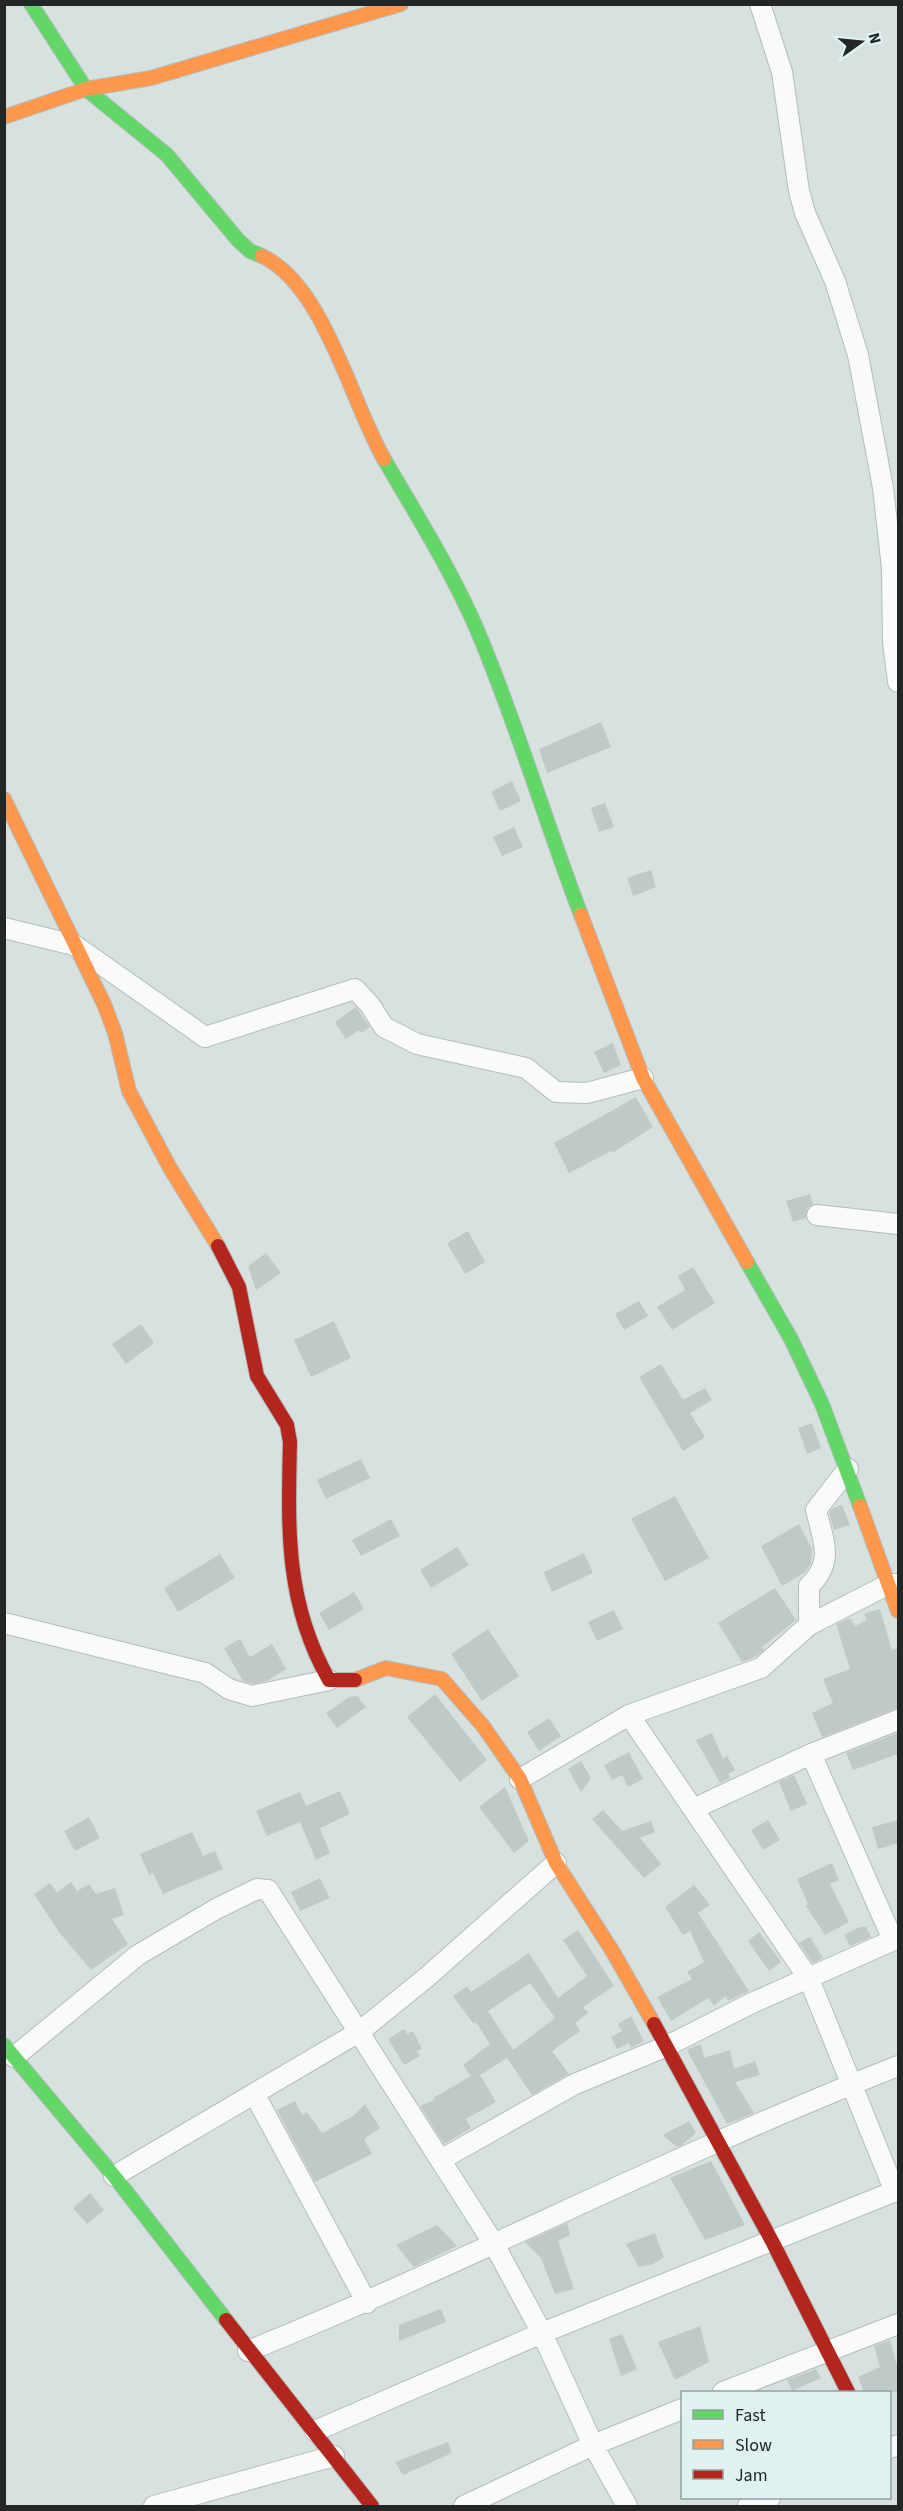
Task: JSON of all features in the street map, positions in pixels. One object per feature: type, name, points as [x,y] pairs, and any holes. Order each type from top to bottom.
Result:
[{"type":"street","points":[[31,4],[86,89],[167,155],[238,240],[250,251],[272,261],[293,279],[313,308],[334,348],[368,431],[445,564],[477,630],[513,721],[568,881],[644,1078],[791,1339],[822,1404],[894,1584],[898,1611]]},
{"type":"street","points":[[4,117],[86,89],[151,78],[401,4]]},
{"type":"street","points":[[760,4],[783,72],[799,191],[805,213],[835,281],[858,355],[883,488],[891,568],[893,642],[898,682]]},
{"type":"street","points":[[4,799],[115,1033],[129,1091],[170,1168],[231,1267],[239,1287],[257,1376],[287,1425],[290,1442],[290,1553],[298,1604],[316,1661],[329,1680]]},
{"type":"street","points":[[4,928],[75,945],[205,1037],[355,989],[370,1005],[384,1027],[417,1044],[526,1068],[556,1092],[587,1093],[644,1078]]},
{"type":"street","points":[[817,1215],[898,1224]]},
{"type":"street","points":[[809,1625],[809,1586],[822,1575],[826,1558],[816,1510],[848,1469]]},
{"type":"street","points":[[520,1779],[629,1715],[761,1668],[809,1625],[894,1584]]},
{"type":"street","points":[[4,1623],[205,1673],[229,1689],[252,1696],[329,1680],[353,1681],[386,1668],[442,1679],[483,1726],[520,1779],[556,1863],[613,1952],[667,2046],[773,2243],[848,2391]]},
{"type":"street","points":[[315,2431],[542,2333],[773,2243],[897,2191],[850,2085],[809,1979],[629,1715]]},
{"type":"street","points":[[693,1809],[811,1754],[898,1720]]},
{"type":"street","points":[[442,2159],[575,2085],[667,2046],[896,1939],[811,1754]]},
{"type":"street","points":[[114,2176],[359,2032],[434,1971],[556,1863]]},
{"type":"street","points":[[372,2506],[315,2431],[248,2351],[114,2176],[9,2051],[138,1955],[216,1909],[257,1889],[268,1890],[272,1895],[494,2244],[542,2333],[593,2445],[627,2506]]},
{"type":"street","points":[[248,2351],[367,2303],[718,2142],[898,2066]]},
{"type":"street","points":[[255,2095],[367,2303]]},
{"type":"street","points":[[725,2391],[898,2324]]},
{"type":"street","points":[[464,2506],[593,2445],[681,2409]]},
{"type":"street","points":[[154,2506],[334,2456]]},
{"type":"street","points":[[748,2506],[767,2499]]},
{"type":"building","points":[[601,722],[611,747],[547,773],[539,749]]},
{"type":"building","points":[[512,781],[521,801],[500,811],[491,792]]},
{"type":"building","points":[[605,803],[614,827],[599,832],[591,808]]},
{"type":"building","points":[[514,827],[523,847],[502,856],[493,837]]},
{"type":"building","points":[[651,870],[656,887],[633,896],[627,878]]},
{"type":"building","points":[[356,1007],[370,1027],[361,1033],[359,1030],[346,1039],[335,1022]]},
{"type":"building","points":[[613,1043],[621,1065],[604,1073],[594,1052]]},
{"type":"building","points":[[636,1097],[653,1127],[612,1153],[611,1151],[569,1173],[554,1143]]},
{"type":"building","points":[[810,1194],[813,1204],[807,1208],[806,1218],[793,1222],[786,1201]]},
{"type":"building","points":[[468,1231],[485,1262],[465,1274],[447,1243]]},
{"type":"building","points":[[266,1253],[281,1273],[256,1290],[248,1266]]},
{"type":"building","points":[[693,1267],[715,1303],[672,1330],[657,1307],[685,1290],[678,1276]]},
{"type":"building","points":[[639,1301],[648,1316],[624,1330],[615,1314]]},
{"type":"building","points":[[334,1321],[351,1358],[311,1377],[294,1340]]},
{"type":"building","points":[[141,1324],[154,1343],[126,1364],[112,1344]]},
{"type":"building","points":[[661,1364],[683,1400],[705,1388],[712,1400],[690,1413],[705,1437],[683,1451],[639,1377]]},
{"type":"building","points":[[812,1423],[821,1448],[807,1454],[798,1428]]},
{"type":"building","points":[[361,1459],[370,1478],[326,1499],[317,1480]]},
{"type":"building","points":[[675,1496],[709,1558],[665,1581],[631,1519]]},
{"type":"building","points":[[842,1505],[850,1525],[834,1530],[829,1513],[833,1508]]},
{"type":"building","points":[[391,1519],[400,1536],[361,1556],[352,1540]]},
{"type":"building","points":[[799,1524],[812,1549],[811,1564],[804,1573],[782,1586],[761,1546]]},
{"type":"building","points":[[457,1547],[469,1565],[431,1588],[420,1570]]},
{"type":"building","points":[[584,1553],[593,1573],[552,1592],[544,1572]]},
{"type":"building","points":[[220,1554],[235,1578],[178,1612],[164,1588]]},
{"type":"building","points":[[775,1588],[796,1620],[762,1647],[764,1650],[755,1657],[742,1662],[718,1623]]},
{"type":"building","points":[[354,1592],[364,1609],[329,1630],[319,1613]]},
{"type":"building","points":[[880,1609],[892,1650],[898,1648],[898,1708],[822,1737],[812,1713],[833,1703],[823,1679],[850,1669],[836,1624],[850,1618],[855,1626],[867,1620],[864,1614]]},
{"type":"building","points":[[614,1610],[623,1629],[597,1641],[588,1622]]},
{"type":"building","points":[[488,1629],[519,1676],[482,1701],[451,1654]]},
{"type":"building","points":[[240,1639],[250,1657],[272,1644],[286,1669],[267,1681],[253,1684],[243,1681],[224,1648]]},
{"type":"building","points":[[435,1694],[487,1760],[460,1782],[407,1717]]},
{"type":"building","points":[[357,1696],[366,1707],[337,1728],[326,1713],[349,1697]]},
{"type":"building","points":[[549,1718],[561,1736],[539,1751],[527,1732]]},
{"type":"building","points":[[712,1733],[723,1759],[727,1756],[735,1770],[728,1774],[730,1778],[720,1783],[696,1740]]},
{"type":"building","points":[[898,1733],[898,1754],[853,1770],[846,1753]]},
{"type":"building","points":[[629,1752],[643,1779],[628,1787],[622,1775],[612,1780],[604,1765]]},
{"type":"building","points":[[581,1761],[591,1778],[581,1792],[568,1769]]},
{"type":"building","points":[[794,1775],[807,1804],[791,1811],[779,1782]]},
{"type":"building","points":[[505,1787],[529,1841],[514,1853],[479,1807]]},
{"type":"building","points":[[340,1791],[350,1814],[320,1828],[330,1853],[316,1860],[300,1822],[267,1836],[256,1811],[300,1792],[306,1806]]},
{"type":"building","points":[[603,1810],[622,1831],[651,1821],[655,1832],[640,1838],[661,1864],[644,1878],[592,1819]]},
{"type":"building","points":[[89,1817],[100,1838],[75,1851],[64,1831]]},
{"type":"building","points":[[768,1820],[780,1840],[763,1850],[751,1830]]},
{"type":"building","points":[[898,1820],[898,1843],[878,1849],[872,1827]]},
{"type":"building","points":[[192,1832],[203,1856],[215,1851],[223,1869],[163,1894],[153,1873],[149,1875],[140,1854]]},
{"type":"building","points":[[832,1863],[839,1880],[830,1884],[849,1922],[825,1935],[806,1906],[808,1904],[797,1879]]},
{"type":"building","points":[[320,1878],[330,1898],[300,1911],[291,1892]]},
{"type":"building","points":[[71,1882],[77,1891],[89,1884],[96,1894],[115,1888],[124,1915],[112,1919],[128,1944],[91,1970],[59,1932],[34,1894],[50,1883],[57,1892]]},
{"type":"building","points":[[694,1885],[710,1905],[698,1913],[749,1991],[728,2001],[726,1996],[714,2005],[708,1998],[671,2021],[657,1997],[692,1979],[687,1972],[704,1962],[690,1931],[683,1935],[665,1907]]},
{"type":"building","points":[[860,1927],[866,1927],[871,1937],[850,1946],[844,1935]]},
{"type":"building","points":[[578,1930],[614,1986],[583,2007],[588,2013],[575,2023],[580,2031],[552,2051],[569,2074],[532,2095],[507,2058],[480,2075],[496,2102],[466,2119],[471,2128],[444,2144],[420,2106],[434,2100],[433,2098],[471,2076],[463,2065],[490,2044],[476,2022],[473,2023],[453,1996],[467,1986],[471,1992],[529,1953],[558,1998],[587,1976],[563,1940]],"holes":[[[530,1983],[555,2018],[513,2050],[488,2011]]]},
{"type":"building","points":[[759,1932],[781,1962],[769,1971],[748,1941]]},
{"type":"building","points":[[810,1937],[823,1958],[813,1963],[799,1943]]},
{"type":"building","points":[[631,2016],[644,2041],[631,2048],[629,2043],[617,2049],[611,2037],[622,2031],[618,2024]]},
{"type":"building","points":[[404,2029],[407,2034],[413,2031],[422,2049],[417,2051],[420,2056],[404,2065],[388,2039]]},
{"type":"building","points":[[701,2044],[704,2058],[730,2050],[734,2069],[755,2061],[760,2075],[735,2082],[754,2113],[727,2124],[687,2050]]},
{"type":"building","points":[[295,2101],[302,2115],[307,2112],[322,2133],[353,2116],[365,2104],[380,2128],[364,2139],[372,2154],[315,2182],[277,2110]]},
{"type":"building","points":[[689,2121],[696,2133],[682,2145],[677,2147],[663,2135]]},
{"type":"building","points":[[711,2161],[745,2225],[705,2240],[670,2178]]},
{"type":"building","points":[[90,2193],[104,2210],[87,2224],[73,2208]]},
{"type":"building","points":[[567,2223],[570,2235],[558,2241],[574,2289],[555,2294],[541,2258],[525,2242]]},
{"type":"building","points":[[437,2225],[457,2246],[414,2267],[396,2245]]},
{"type":"building","points":[[655,2233],[664,2257],[653,2264],[639,2267],[626,2244]]},
{"type":"building","points":[[441,2309],[446,2322],[399,2341],[399,2325]]},
{"type":"building","points":[[700,2326],[709,2362],[675,2380],[658,2342]]},
{"type":"building","points":[[622,2334],[637,2369],[621,2376],[609,2339]]},
{"type":"building","points":[[890,2340],[898,2369],[898,2392],[864,2391],[858,2377],[880,2367],[874,2346]]},
{"type":"building","points":[[816,2369],[821,2378],[792,2391],[787,2380]]},
{"type":"building","points":[[448,2442],[452,2453],[403,2475],[395,2462]]},
{"type":"traffic: fast","points":[[31,4],[86,89],[167,155],[238,240],[250,251],[262,256]]},
{"type":"traffic: fast","points":[[384,459],[446,565],[478,632],[581,915]]},
{"type":"traffic: fast","points":[[747,1262],[791,1339],[822,1404],[860,1506]]},
{"type":"traffic: fast","points":[[4,2045],[114,2176],[226,2320]]},
{"type":"traffic: slow","points":[[4,117],[86,89],[151,78],[401,4]]},
{"type":"traffic: slow","points":[[262,256],[284,271],[303,292],[319,318],[384,459]]},
{"type":"traffic: slow","points":[[4,799],[104,1004],[115,1033],[129,1091],[170,1168],[218,1246]]},
{"type":"traffic: slow","points":[[581,915],[643,1078],[747,1262]]},
{"type":"traffic: slow","points":[[860,1506],[898,1611]]},
{"type":"traffic: slow","points":[[355,1680],[386,1668],[442,1679],[483,1726],[520,1779],[556,1863],[613,1952],[654,2024]]},
{"type":"traffic: jam","points":[[218,1246],[239,1287],[257,1376],[287,1425],[290,1442],[289,1505],[292,1564],[304,1622],[329,1680],[355,1680]]},
{"type":"traffic: jam","points":[[654,2024],[773,2243],[847,2391]]},
{"type":"traffic: jam","points":[[226,2320],[372,2506]]}]
